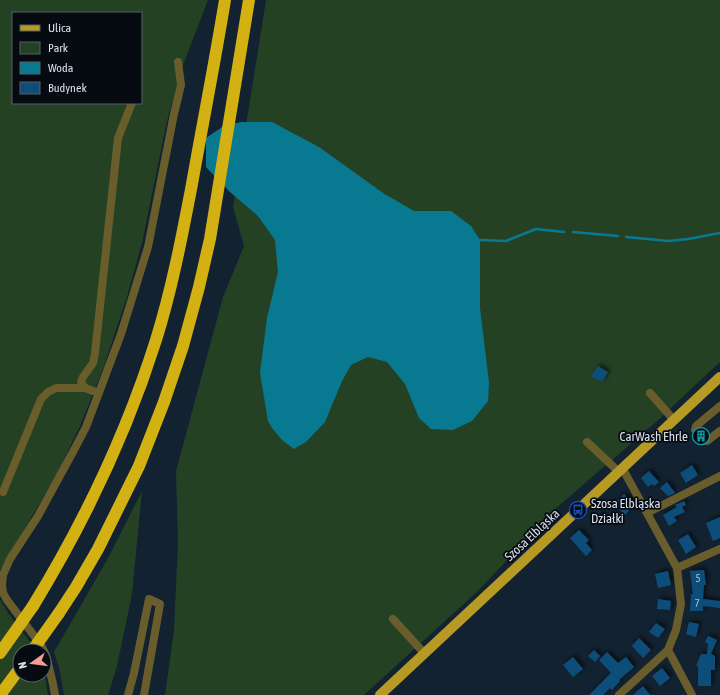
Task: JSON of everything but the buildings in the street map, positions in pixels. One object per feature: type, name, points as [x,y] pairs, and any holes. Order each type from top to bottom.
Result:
[{"type":"highway","points":[[0,653],[54,573],[94,496],[115,452],[156,340],[172,283],[183,230],[225,0]]},
{"type":"highway","points":[[38,643],[76,587],[98,549],[139,466],[164,402],[183,346],[210,239],[237,81],[249,0]]},
{"type":"highway","points":[[0,695],[12,679]]},
{"type":"main road","name":"Szosa Elbląska","points":[[380,695],[720,377]]},
{"type":"street","points":[[55,695],[46,655],[41,645],[6,600],[2,585],[3,575],[10,559],[38,516],[86,427],[121,334],[148,247],[181,85],[178,62]]},
{"type":"street","points":[[86,388],[80,382],[93,363],[95,353],[118,138],[132,104]]},
{"type":"street","points":[[3,492],[42,399],[48,392],[56,388],[86,388],[99,393]]},
{"type":"street","points":[[650,394],[674,420]]},
{"type":"street","points":[[720,406],[696,426],[695,430],[704,441],[707,441],[720,431]]},
{"type":"street","points":[[587,442],[625,473],[677,568],[680,604],[676,630],[668,650],[619,695]]},
{"type":"street","points":[[647,513],[720,476]]},
{"type":"street","points":[[677,568],[720,549]]},
{"type":"street","points":[[128,695],[134,674],[149,599],[160,604],[144,695]]},
{"type":"street","points":[[393,619],[424,653]]},
{"type":"street","points":[[668,650],[692,695]]},
{"type":"green space","points":[[0,0],[208,0],[182,68],[167,121],[142,243],[127,297],[104,366],[80,426],[58,472],[0,571]]},
{"type":"green space","points":[[266,0],[720,0],[720,362],[656,422],[555,509],[478,591],[364,695],[165,695],[174,630],[178,542],[176,471],[223,297],[244,246],[233,207]]},
{"type":"green space","points":[[142,491],[132,594],[117,666],[108,695],[64,695],[59,667],[54,652],[107,560]]},
{"type":"green space","points":[[0,599],[8,613],[31,643],[12,643],[12,683],[46,683],[48,695],[0,695]]},
{"type":"water","points":[[242,122],[272,122],[319,147],[383,193],[414,211],[451,211],[471,226],[480,240],[480,308],[489,383],[488,401],[472,421],[453,430],[431,429],[419,418],[405,384],[387,362],[368,357],[351,365],[342,381],[325,422],[306,442],[294,449],[282,440],[272,428],[268,421],[260,373],[267,318],[278,272],[275,240],[258,216],[230,192],[206,167],[206,138],[225,125]]},
{"type":"waterway","points":[[480,240],[506,241],[536,229],[564,232]]},
{"type":"waterway","points":[[573,232],[618,236]]},
{"type":"waterway","points":[[626,237],[669,241],[720,233]]},
{"type":"place","name":"CarWash Ehrle","points":[[701,436]]},
{"type":"place","name":"Szosa Elbląska Działki","points":[[578,510]]}]
